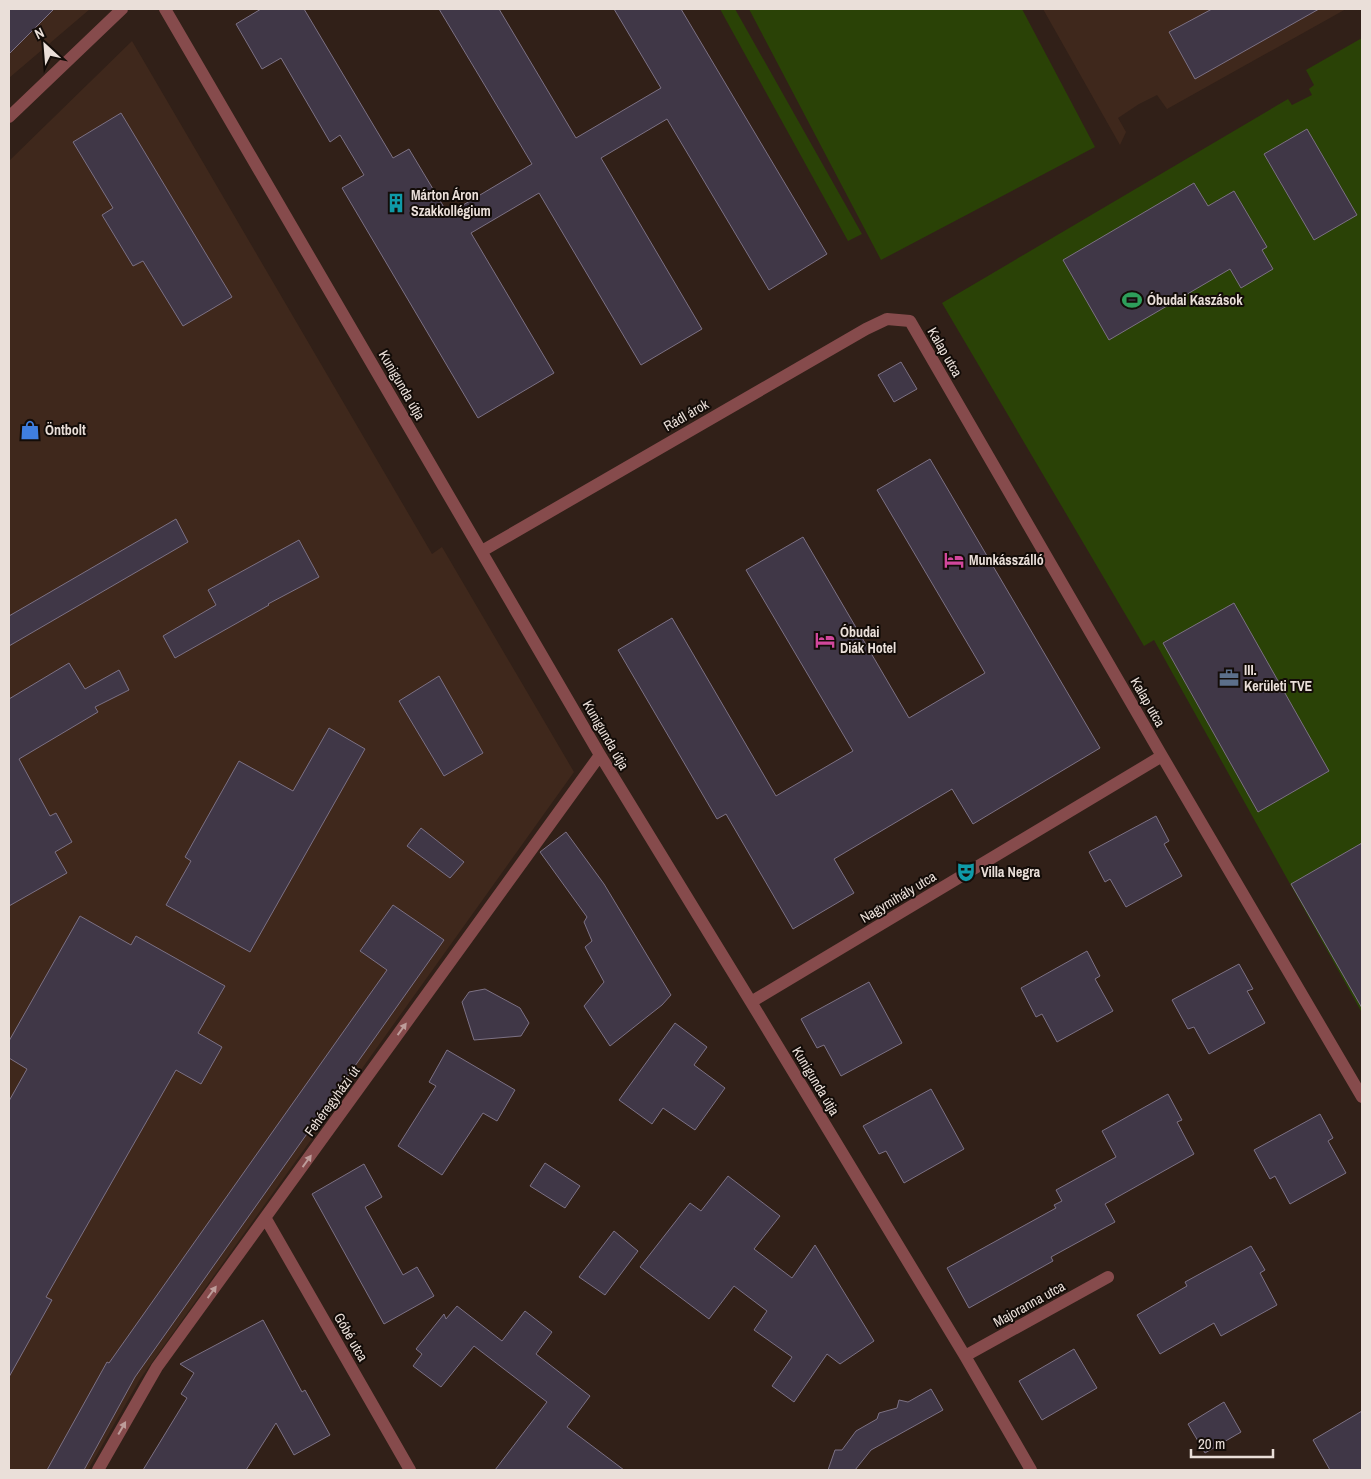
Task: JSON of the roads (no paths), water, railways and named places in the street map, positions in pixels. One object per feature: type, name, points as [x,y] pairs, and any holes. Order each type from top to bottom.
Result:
[{"type":"street","points":[[9,117],[122,9]]},
{"type":"street","name":"Kunigunda útja","points":[[165,9],[600,755],[752,1002],[965,1356],[1031,1470]]},
{"type":"street","name":"Rádl árok","points":[[482,551],[866,329],[887,320],[910,321]]},
{"type":"street","name":"Kalap utca","points":[[910,321],[1362,1097]]},
{"type":"street","name":"Fehéregyházi út","points":[[98,1470],[157,1367],[266,1219],[600,755]]},
{"type":"street","name":"Nagymihály utca","points":[[752,1002],[1162,756]]},
{"type":"street","name":"Góbé utca","points":[[266,1219],[410,1470]]},
{"type":"street","name":"Majoranna utca","points":[[965,1356],[1108,1278]]},
{"type":"place","name":"Márton Áron Szakkollégium","points":[[396,203]]},
{"type":"place","name":"Óbudai Kaszások","points":[[1132,300]]},
{"type":"place","name":"Öntbolt","points":[[30,430]]},
{"type":"place","name":"Munkásszálló","points":[[954,560]]},
{"type":"place","name":"Óbudai Diák Hotel","points":[[825,640]]},
{"type":"place","name":"III. Kerületi TVE","points":[[1229,678]]},
{"type":"place","name":"Villa Negra","points":[[966,872]]}]
